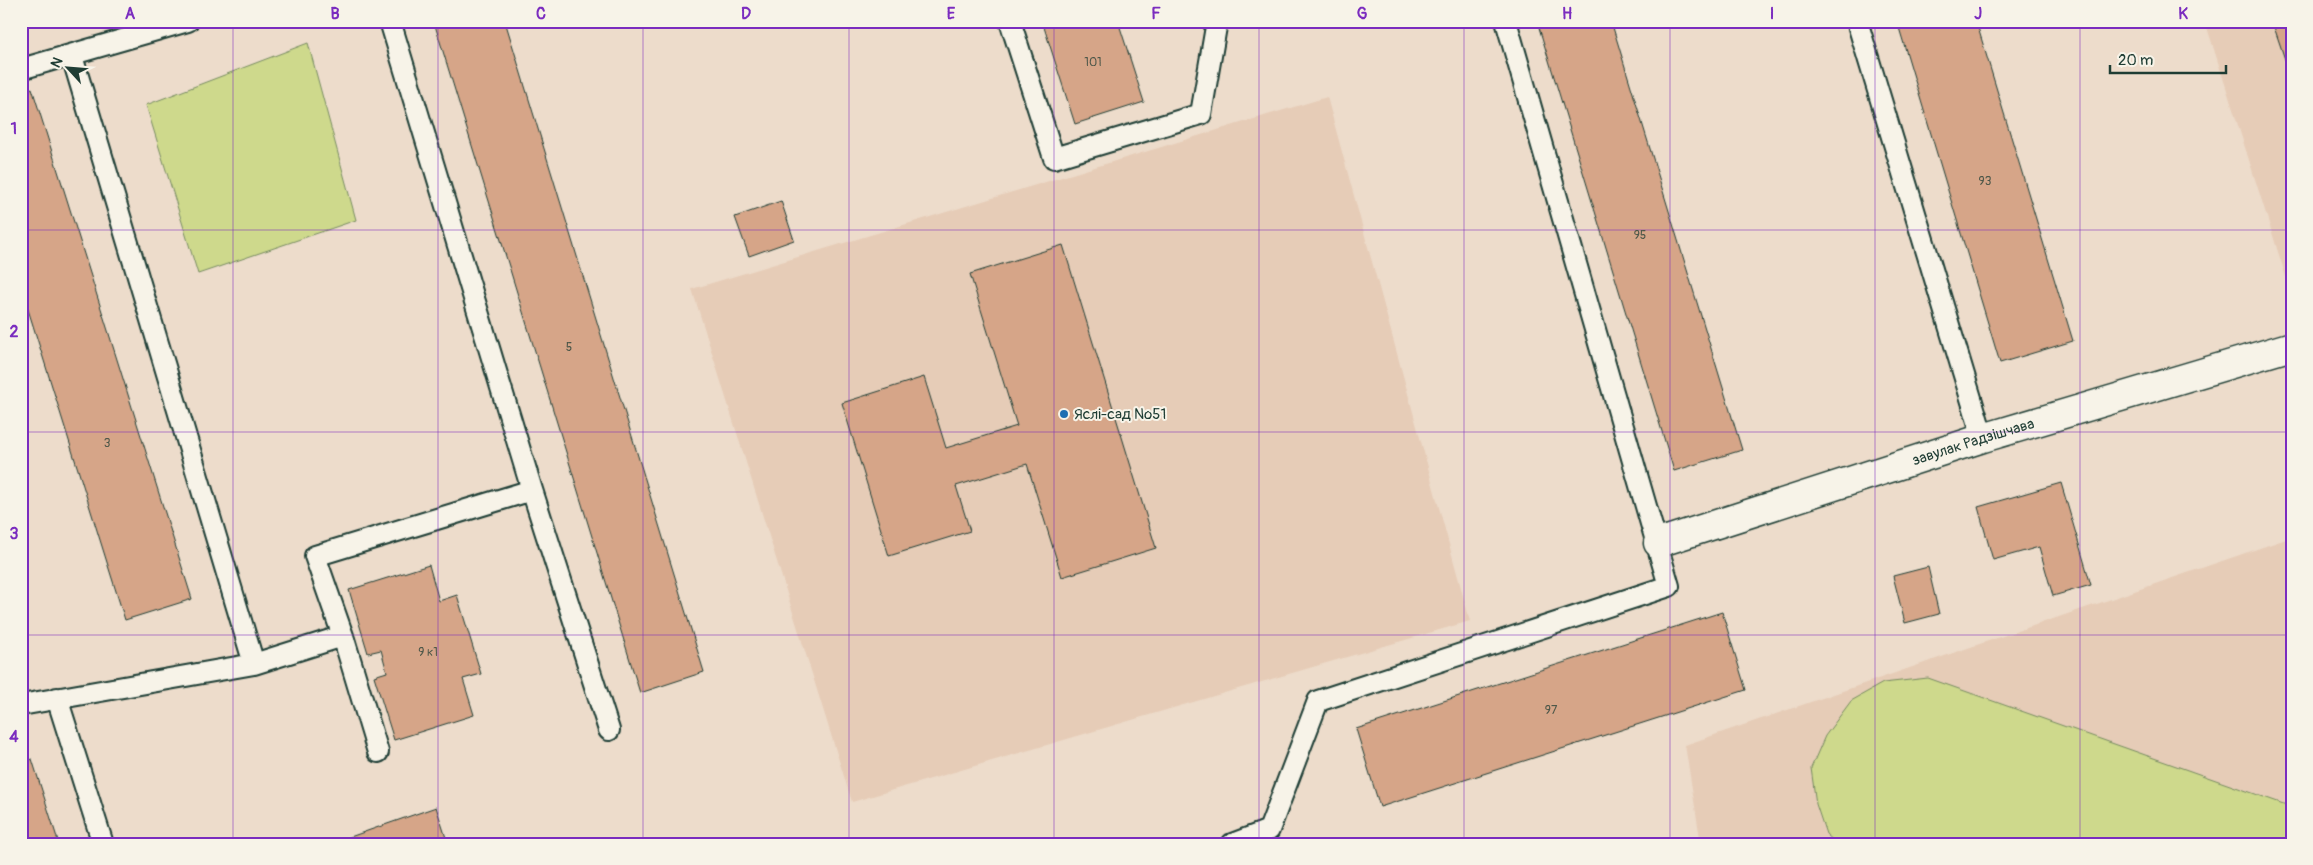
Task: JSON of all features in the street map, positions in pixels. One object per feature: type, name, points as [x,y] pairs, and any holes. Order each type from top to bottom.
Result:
[{"type":"street","name":"завулак Радзішчава","points":[[1658,543],[1983,438],[2292,346]]},
{"type":"lane","points":[[21,69],[72,56],[188,21]]},
{"type":"lane","points":[[390,21],[532,490],[609,730]]},
{"type":"lane","points":[[1010,21],[1054,158],[1201,114],[1217,21]]},
{"type":"lane","points":[[1232,844],[1269,830],[1318,701],[1669,586],[1506,21]]},
{"type":"lane","points":[[1857,21],[1983,438]]},
{"type":"lane","points":[[72,56],[254,664]]},
{"type":"lane","points":[[378,752],[343,636],[315,556],[532,490]]},
{"type":"lane","points":[[21,705],[254,664],[343,636]]},
{"type":"lane","points":[[57,698],[103,844]]},
{"type":"shaded area","points":[[2205,21],[2292,21],[2292,296]]},
{"type":"shaded area","points":[[1327,97],[1470,621],[852,802],[692,289]]},
{"type":"shaded area","points":[[2292,537],[2292,844],[1701,844],[1685,745]]},
{"type":"green space","points":[[308,43],[356,220],[198,274],[146,105]]},
{"type":"green space","points":[[1928,678],[2292,807],[2292,844],[1837,844],[1826,834],[1816,804],[1811,768],[1825,736],[1851,701],[1883,683]]},
{"type":"building","points":[[505,21],[704,672],[640,693],[434,22]]},
{"type":"building","points":[[1042,21],[1118,21],[1144,102],[1075,124]]},
{"type":"building","points":[[1537,21],[1611,21],[1742,450],[1674,471]]},
{"type":"building","points":[[1897,21],[1976,21],[2073,341],[2000,363]]},
{"type":"building","points":[[2272,21],[2292,21],[2292,80]]},
{"type":"building","points":[[32,88],[192,599],[125,620],[21,287],[21,92]]},
{"type":"building","points":[[781,201],[794,240],[749,256],[735,217]]},
{"type":"building","name":"Яслі-сад №51","points":[[1063,245],[1156,548],[1062,577],[1027,464],[956,486],[970,531],[889,556],[842,403],[924,377],[946,448],[1017,426],[970,274]]},
{"type":"building","points":[[2061,483],[2091,585],[2053,596],[2039,547],[1993,560],[1978,507]]},
{"type":"building","points":[[429,565],[439,601],[457,595],[481,674],[463,679],[474,715],[394,740],[374,676],[387,672],[381,650],[368,653],[349,590]]},
{"type":"building","points":[[1928,567],[1939,614],[1905,623],[1893,576]]},
{"type":"building","points":[[1722,612],[1746,690],[1380,807],[1356,729]]},
{"type":"building","points":[[32,759],[59,844],[21,844],[21,762]]},
{"type":"building","points":[[436,807],[448,844],[330,844]]},
{"type":"place","name":"Яслі-сад №51","points":[[1064,414]]}]
